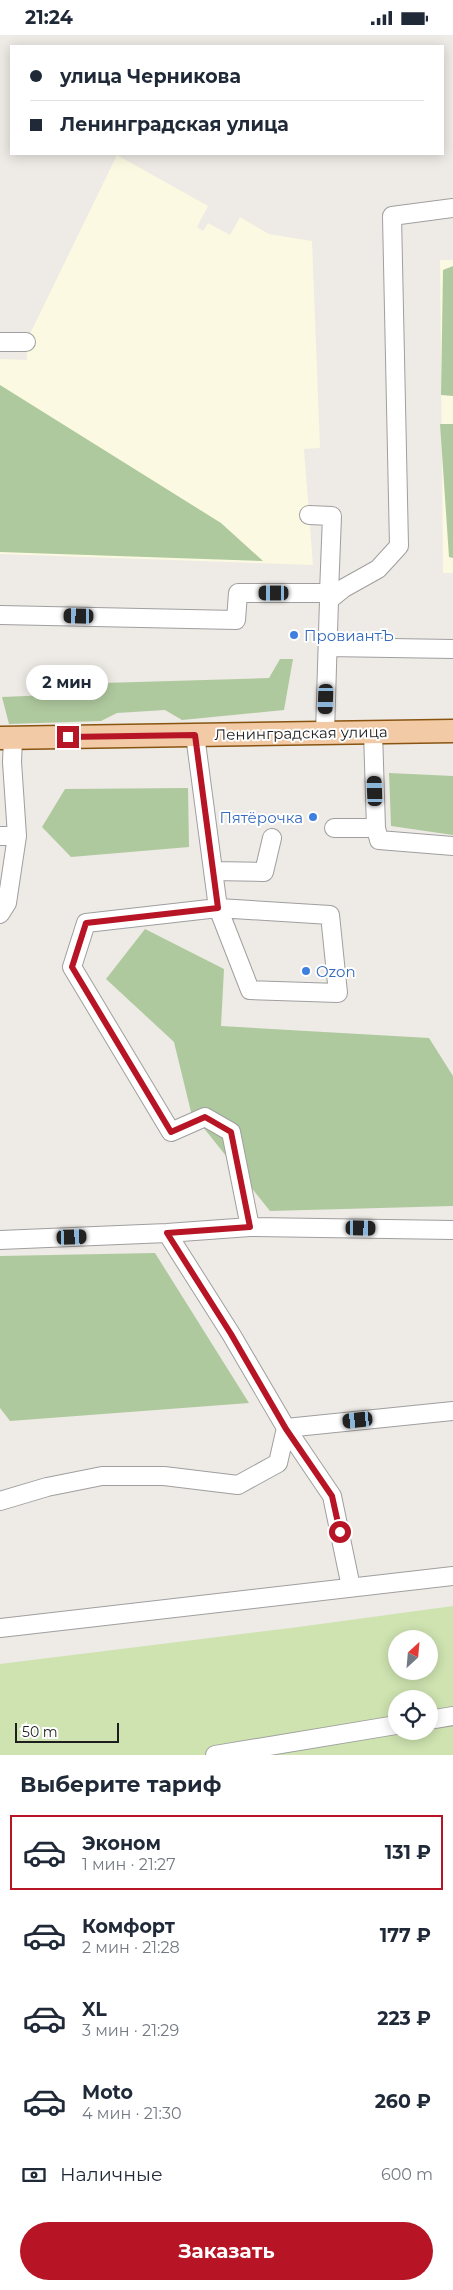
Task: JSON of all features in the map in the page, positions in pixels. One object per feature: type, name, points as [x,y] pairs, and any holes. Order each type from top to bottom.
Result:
[{"type":"main road","name":"Ленинградская улица","points":[[6,738],[453,731]]},
{"type":"street","points":[[0,615],[236,619],[238,593],[329,596],[378,569],[399,546],[392,216],[453,208]]},
{"type":"street","points":[[0,342],[26,343]]},
{"type":"street","points":[[309,515],[332,516],[325,733]]},
{"type":"street","points":[[328,647],[453,649]]},
{"type":"street","points":[[373,732],[376,829],[379,840],[453,846]]},
{"type":"street","points":[[195,735],[218,908],[250,990],[338,993],[330,915],[218,908],[86,923],[72,967],[171,1132],[205,1117],[231,1132],[250,1227]]},
{"type":"street","points":[[0,914],[7,903],[12,762],[6,738]]},
{"type":"street","points":[[334,828],[376,829]]},
{"type":"street","points":[[213,871],[264,872],[272,838]]},
{"type":"street","points":[[0,1240],[167,1233],[250,1227],[453,1230]]},
{"type":"street","points":[[167,1233],[231,1334],[286,1429],[332,1496],[351,1587]]},
{"type":"street","points":[[286,1429],[453,1411]]},
{"type":"street","points":[[0,1501],[47,1487],[102,1476],[164,1476],[238,1485],[278,1463],[286,1429]]},
{"type":"street","points":[[0,1628],[453,1576]]},
{"type":"street","points":[[438,1718],[453,1716]]},
{"type":"street","points":[[215,1755],[388,1726]]},
{"type":"shaded area","points":[[117,155],[208,206],[197,227],[203,231],[208,223],[230,235],[240,217],[269,234],[312,241],[320,448],[304,449],[313,565],[0,554],[0,359],[27,360],[26,342]]},
{"type":"shaded area","points":[[440,260],[453,260],[453,573],[443,573]]},
{"type":"green space","points":[[453,266],[453,396],[441,395],[443,270]]},
{"type":"green space","points":[[0,385],[221,523],[263,561],[0,552]]},
{"type":"green space","points":[[440,424],[453,424],[453,558],[449,557]]},
{"type":"green space","points":[[280,659],[293,659],[284,710],[182,720],[165,710],[117,713],[101,721],[9,724],[2,697],[73,694],[90,697],[103,683],[269,678]]},
{"type":"green space","points":[[389,773],[453,776],[453,835],[391,826]]},
{"type":"green space","points":[[188,788],[189,847],[71,857],[42,827],[65,789]]},
{"type":"green space","points":[[145,929],[224,969],[221,1026],[429,1038],[453,1076],[453,1206],[270,1211],[191,1112],[174,1042],[106,979]]},
{"type":"green space","points":[[155,1253],[249,1403],[10,1421],[0,1408],[0,1256]]},
{"type":"green space","points":[[453,1606],[453,1755],[0,1755],[0,1664]]},
{"type":"place","name":"ПровиантЪ","points":[[294,635]]},
{"type":"place","name":"Пятёрочка","points":[[313,817]]},
{"type":"place","name":"Ozon","points":[[306,971]]},
{"type":"route","points":[[68,737],[195,735],[218,908],[86,923],[72,967],[171,1132],[205,1117],[231,1132],[250,1227],[167,1233],[231,1334],[286,1429],[332,1496],[340,1532]]}]
